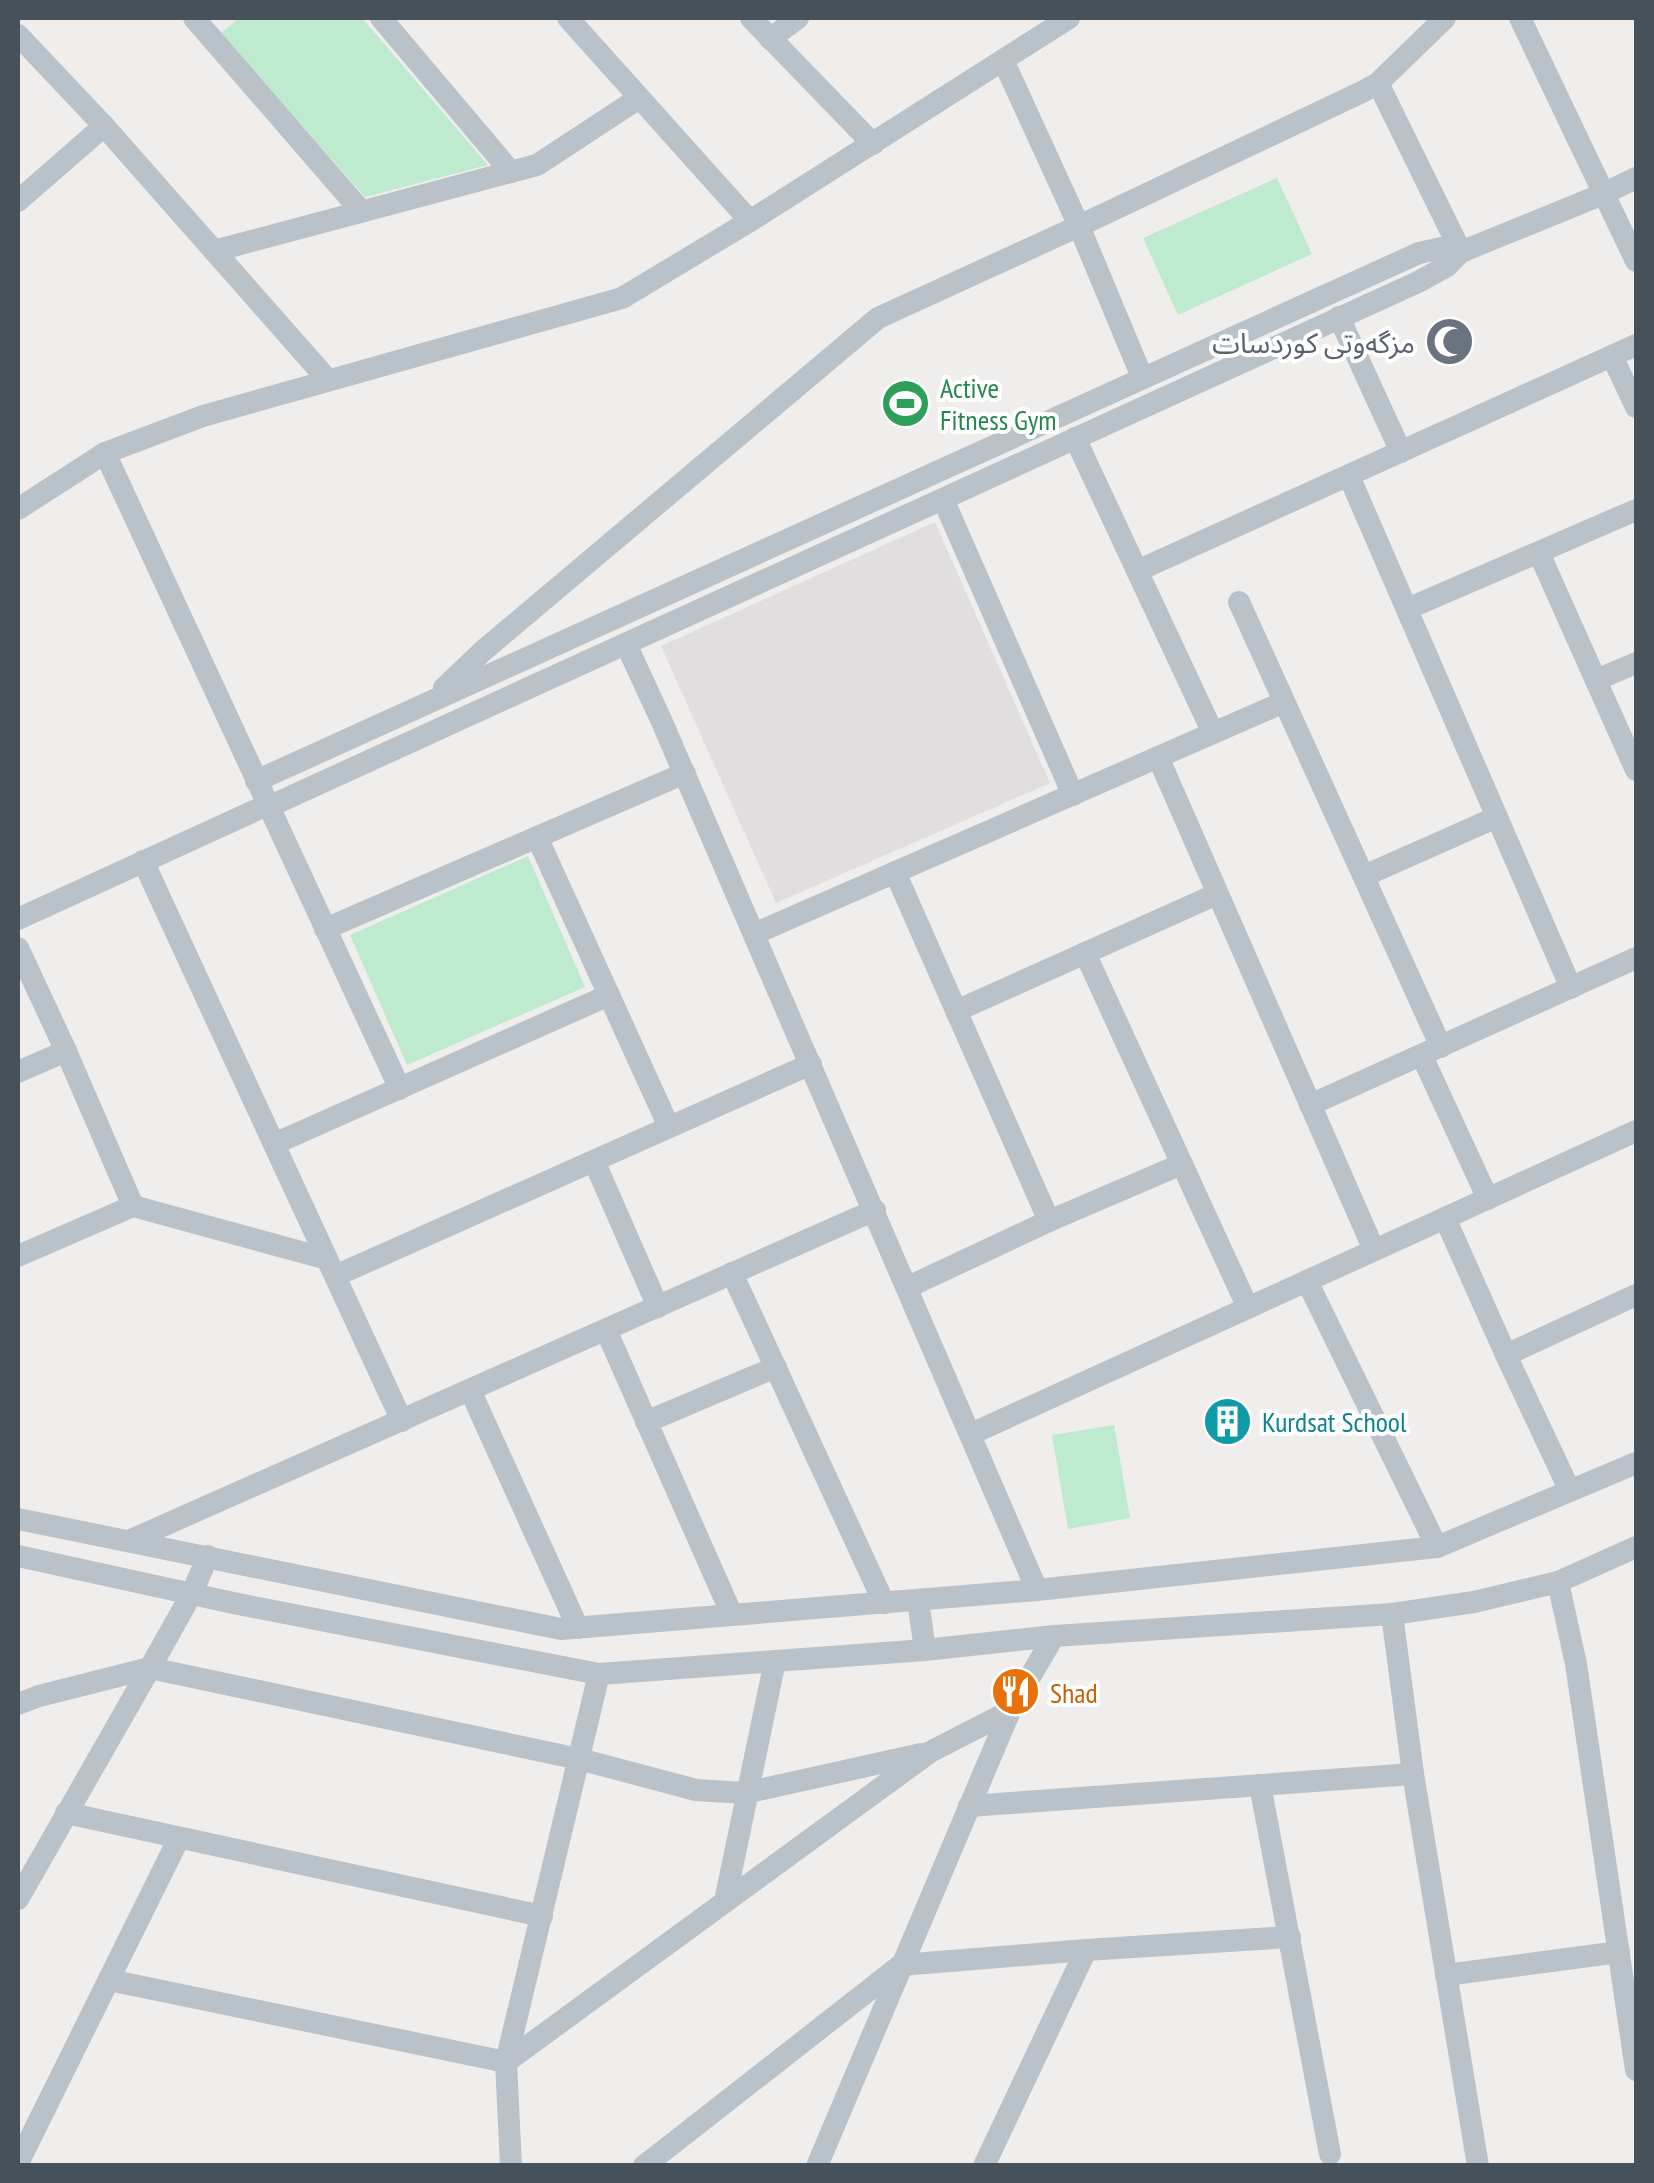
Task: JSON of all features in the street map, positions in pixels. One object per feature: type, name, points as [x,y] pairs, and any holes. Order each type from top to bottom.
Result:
[{"type":"street","points":[[381,18],[511,172]]},
{"type":"street","points":[[568,18],[750,222]]},
{"type":"street","points":[[751,18],[873,144]]},
{"type":"street","points":[[770,38],[798,18]]},
{"type":"street","points":[[18,509],[105,453],[203,416],[622,298],[750,222],[1069,18]]},
{"type":"street","points":[[428,703],[484,650],[878,318],[1378,83],[1445,18]]},
{"type":"street","points":[[1520,18],[1636,261]]},
{"type":"street","points":[[204,21],[362,212]]},
{"type":"street","points":[[18,35],[104,126],[328,380]]},
{"type":"street","points":[[1003,60],[1142,377]]},
{"type":"street","points":[[1378,83],[1460,252]]},
{"type":"street","points":[[214,251],[537,165],[639,98]]},
{"type":"street","points":[[18,201],[104,126]]},
{"type":"street","points":[[18,918],[1436,273],[1460,252],[1636,178]]},
{"type":"street","points":[[256,781],[1419,253],[1441,248],[1460,252]]},
{"type":"street","points":[[1340,317],[1401,452]]},
{"type":"street","points":[[1137,572],[1636,345]]},
{"type":"street","points":[[1612,356],[1636,407]]},
{"type":"street","points":[[1075,438],[1212,733]]},
{"type":"street","points":[[105,453],[400,1088]]},
{"type":"street","points":[[1349,476],[1571,988]]},
{"type":"street","points":[[943,499],[1073,794]]},
{"type":"street","points":[[1407,610],[1636,510]]},
{"type":"street","points":[[1539,554],[1636,770]]},
{"type":"street","points":[[1240,602],[1364,876],[1488,1199]]},
{"type":"street","points":[[626,644],[1037,1590]]},
{"type":"street","points":[[1596,680],[1636,663]]},
{"type":"street","points":[[754,934],[1284,702]]},
{"type":"street","points":[[1158,758],[1374,1250]]},
{"type":"street","points":[[325,930],[684,773]]},
{"type":"street","points":[[1364,876],[1497,817]]},
{"type":"street","points":[[538,836],[669,1127]]},
{"type":"street","points":[[142,862],[402,1420]]},
{"type":"street","points":[[896,872],[1049,1221]]},
{"type":"street","points":[[956,1011],[1218,894]]},
{"type":"street","points":[[18,948],[132,1206]]},
{"type":"street","points":[[1085,953],[1248,1308]]},
{"type":"street","points":[[1310,1105],[1636,958]]},
{"type":"street","points":[[274,1144],[610,995]]},
{"type":"street","points":[[18,1072],[66,1051]]},
{"type":"street","points":[[20,1249],[132,1206],[331,1267],[594,1161],[811,1064]]},
{"type":"street","points":[[971,1434],[1636,1131]]},
{"type":"street","points":[[594,1161],[658,1306]]},
{"type":"street","points":[[908,1287],[1182,1164]]},
{"type":"street","points":[[132,1540],[875,1210]]},
{"type":"street","points":[[1445,1218],[1570,1492]]},
{"type":"street","points":[[732,1274],[884,1603]]},
{"type":"street","points":[[1307,1281],[1438,1547]]},
{"type":"street","points":[[1506,1355],[1636,1295]]},
{"type":"street","points":[[606,1330],[732,1616]]},
{"type":"street","points":[[646,1422],[776,1367]]},
{"type":"street","points":[[470,1390],[578,1628]]},
{"type":"street","points":[[18,1518],[562,1630],[1037,1590],[1438,1547],[1636,1463]]},
{"type":"street","points":[[18,1556],[600,1674],[925,1650],[1054,1636],[1392,1614],[1474,1602],[1558,1582],[1636,1548]]},
{"type":"street","points":[[18,1899],[192,1593],[208,1556]]},
{"type":"street","points":[[1558,1582],[1576,1664],[1636,2070]]},
{"type":"street","points":[[918,1600],[925,1650]]},
{"type":"street","points":[[1392,1614],[1413,1774],[1478,2166]]},
{"type":"street","points":[[817,2166],[1010,1711],[1054,1636]]},
{"type":"street","points":[[724,1901],[774,1661]]},
{"type":"street","points":[[18,1704],[150,1668],[579,1759],[696,1790],[746,1793],[930,1752]]},
{"type":"street","points":[[511,2166],[506,2062],[600,1674]]},
{"type":"street","points":[[109,1980],[506,2062],[930,1752],[1010,1711]]},
{"type":"street","points":[[969,1806],[1413,1774]]},
{"type":"street","points":[[1260,1785],[1330,2154]]},
{"type":"street","points":[[66,1813],[542,1916]]},
{"type":"street","points":[[24,2162],[179,1838]]},
{"type":"street","points":[[644,2166],[901,1965],[1290,1937]]},
{"type":"street","points":[[984,2166],[1086,1950]]},
{"type":"street","points":[[1446,1975],[1619,1952]]},
{"type":"shaded area","points":[[935,522],[1050,783],[776,903],[661,646]]},
{"type":"green space","points":[[239,18],[362,18],[488,165],[365,197],[220,34]]},
{"type":"green space","points":[[1277,178],[1312,254],[1178,315],[1143,238]]},
{"type":"green space","points":[[528,856],[585,987],[407,1065],[350,935]]},
{"type":"green space","points":[[1114,1425],[1130,1518],[1068,1529],[1052,1435]]},
{"type":"place","name":"مزگەوتی كوردسات","points":[[1450,342]]},
{"type":"place","name":"Active Fitness Gym","points":[[905,403]]},
{"type":"place","name":"Kurdsat School","points":[[1227,1421]]},
{"type":"place","name":"Shad","points":[[1015,1692]]}]
